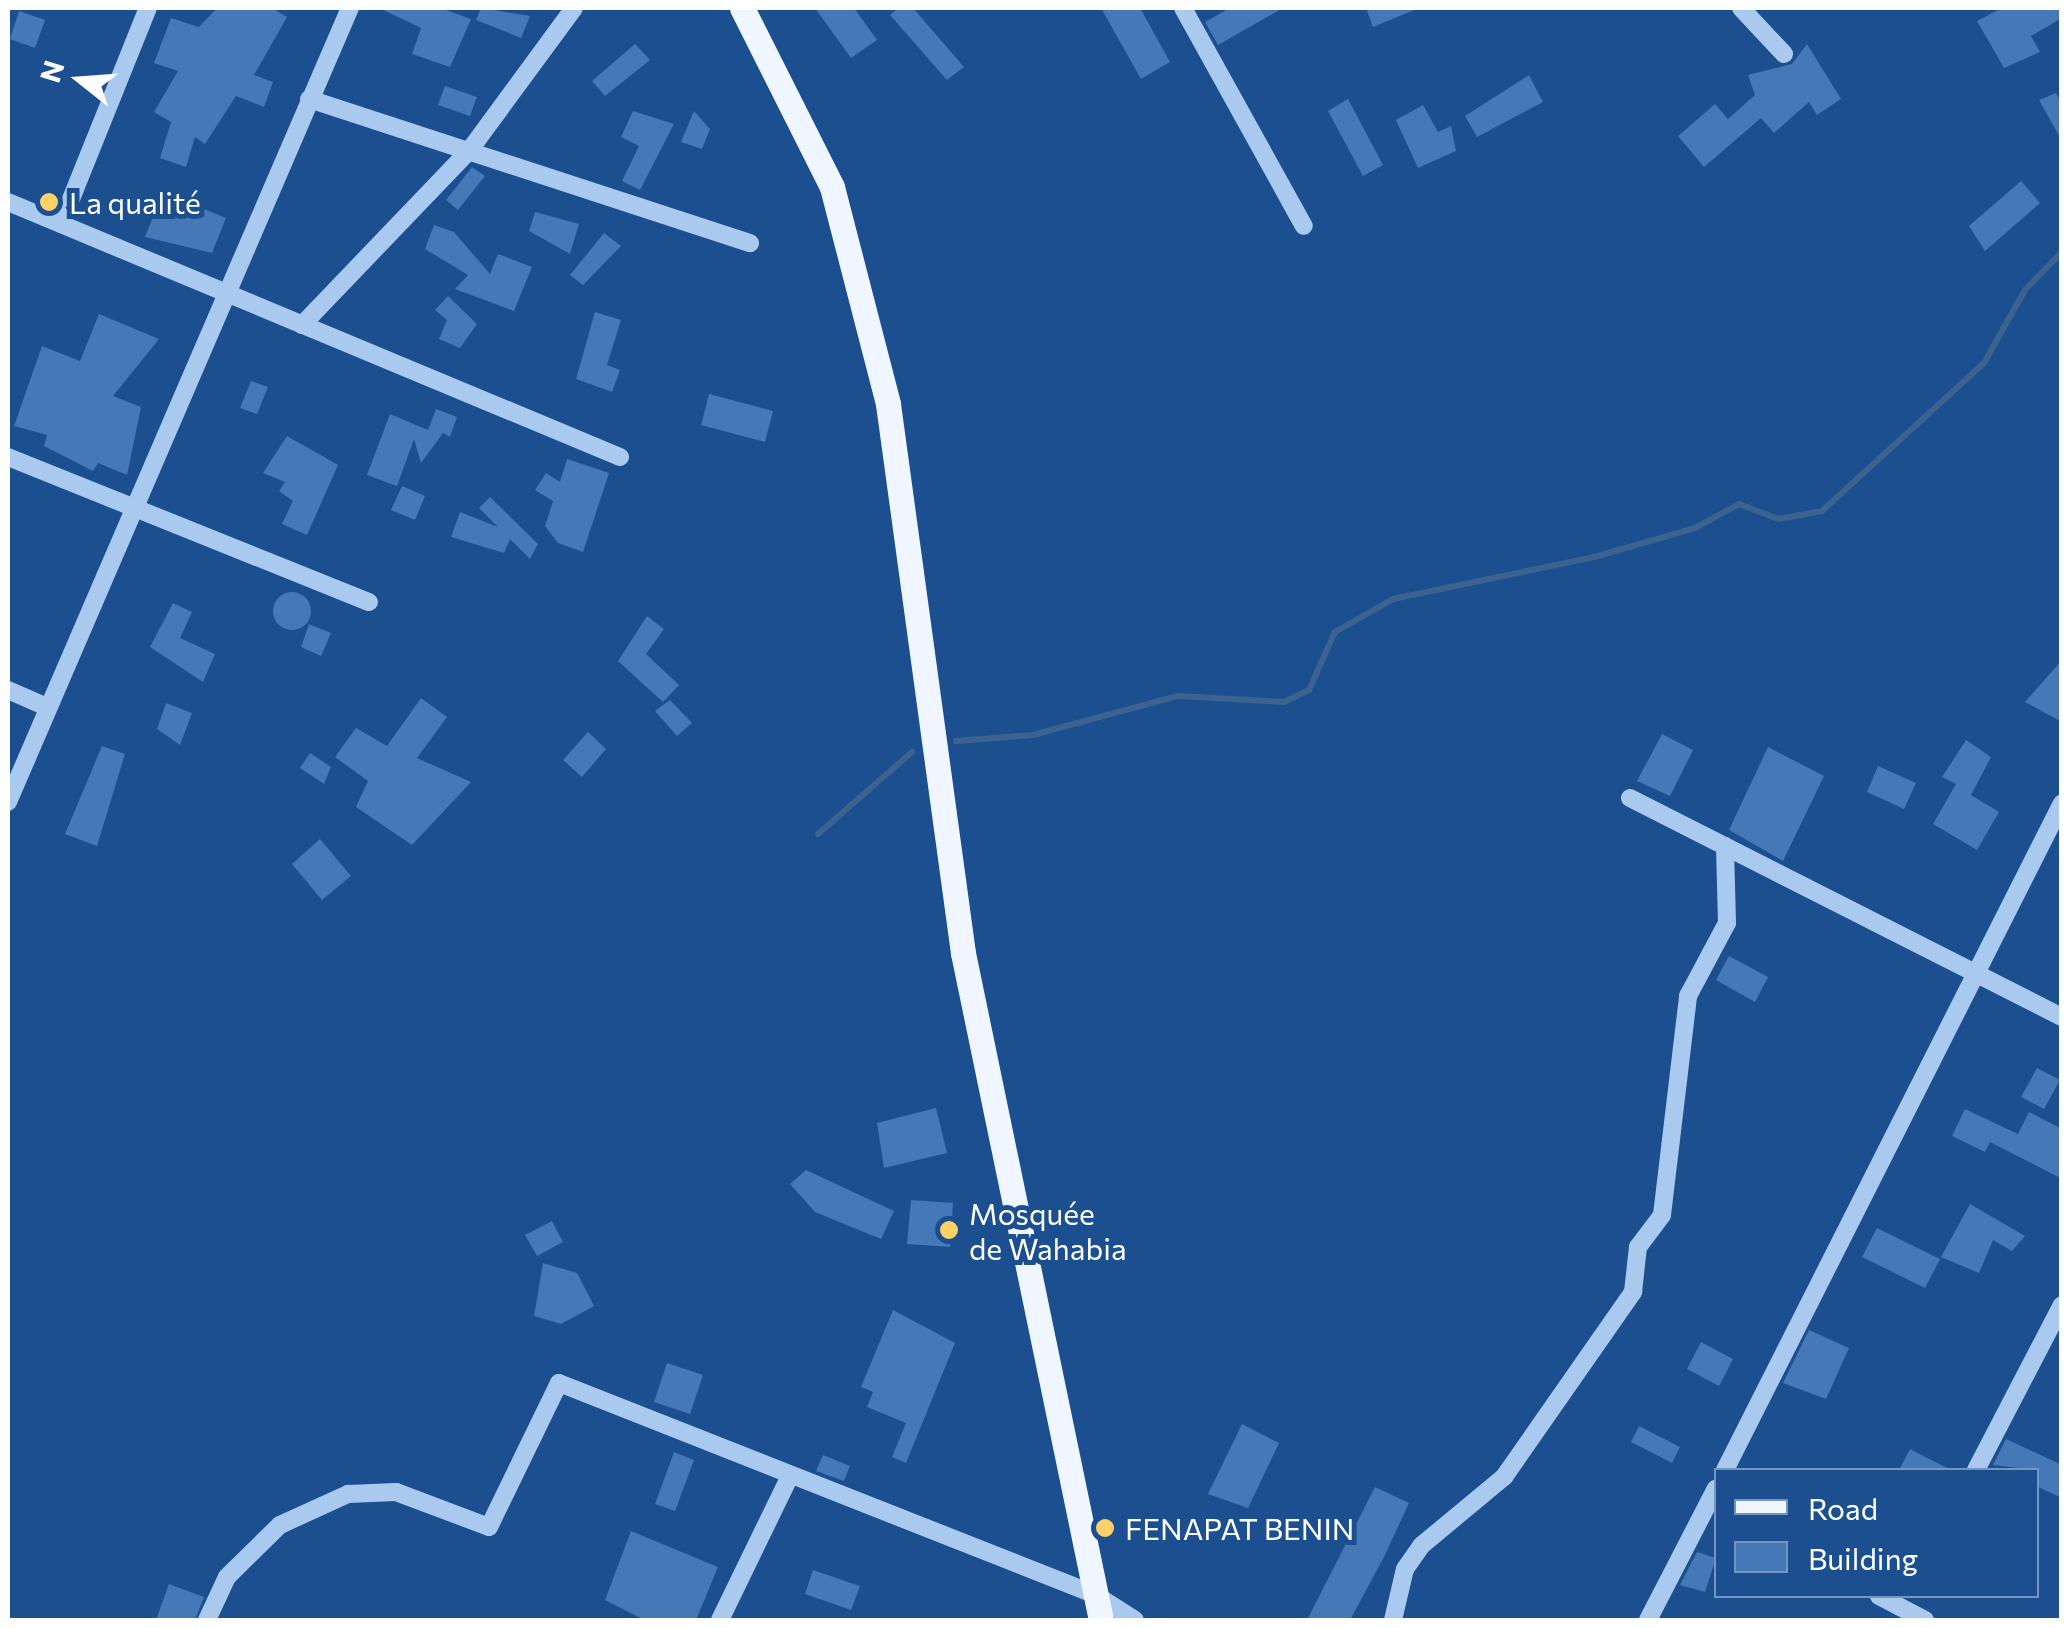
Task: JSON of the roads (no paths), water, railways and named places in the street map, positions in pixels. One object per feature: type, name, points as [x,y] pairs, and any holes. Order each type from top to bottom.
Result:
[{"type":"main road","points":[[742,8],[832,187],[888,404],[963,953],[1099,1608]]},
{"type":"street","points":[[60,224],[148,8]]},
{"type":"street","points":[[8,802],[350,8]]},
{"type":"street","points":[[302,325],[469,152],[574,8]]},
{"type":"street","points":[[1182,8],[1304,226]]},
{"type":"street","points":[[1742,8],[1784,54]]},
{"type":"street","points":[[309,99],[750,243]]},
{"type":"street","points":[[8,202],[620,457]]},
{"type":"street","points":[[8,457],[369,602]]},
{"type":"street","points":[[8,690],[47,707]]},
{"type":"street","points":[[1630,798],[2062,1017]]},
{"type":"street","points":[[1726,1468],[2062,804]]},
{"type":"street","points":[[1393,1620],[1405,1569],[1422,1545],[1504,1477],[1633,1292],[1638,1247],[1662,1215],[1688,996],[1727,923],[1725,846]]},
{"type":"street","points":[[1977,1468],[2062,1304]]},
{"type":"street","points":[[207,1620],[228,1577],[280,1525],[348,1494],[396,1492],[489,1528],[560,1383],[1135,1620]]},
{"type":"street","points":[[720,1620],[790,1476]]},
{"type":"street","points":[[1648,1620],[1714,1499]]},
{"type":"street","points":[[1904,1608],[1924,1620]]},
{"type":"waterway","points":[[956,741],[1033,735],[1178,696],[1284,702],[1309,690],[1335,632],[1393,599],[1594,557],[1695,528],[1739,504],[1778,519],[1822,511],[1984,363],[2025,290],[2062,252]]},
{"type":"waterway","points":[[818,834],[912,752]]},
{"type":"place","name":"La qualité","points":[[49,202]]},
{"type":"place","name":"Mosquée de Wahabia","points":[[949,1230]]},
{"type":"place","name":"FENAPAT BENIN","points":[[1105,1528]]}]
